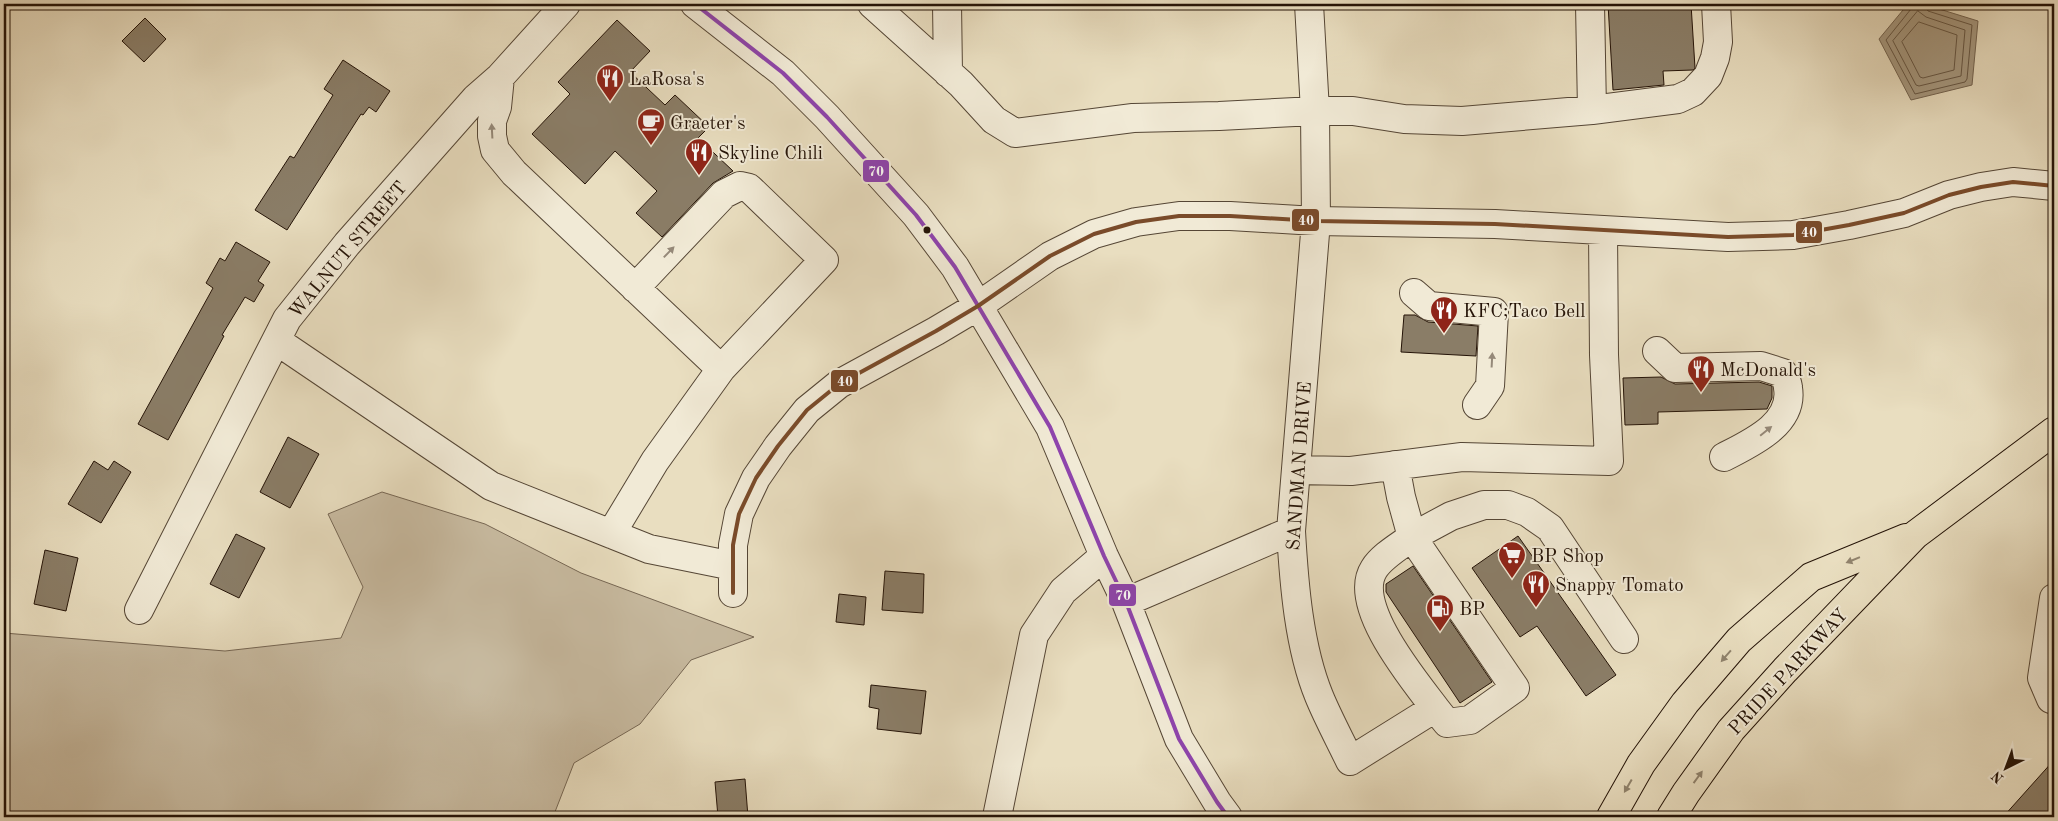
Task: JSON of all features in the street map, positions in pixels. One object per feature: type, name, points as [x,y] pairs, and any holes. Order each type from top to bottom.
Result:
[{"type":"main road","name":"PRIDE PARKWAY","points":[[1671,817],[1731,730],[1785,670],[1915,535],[2054,431]]},
{"type":"main road","name":"PRIDE PARKWAY","points":[[1611,817],[1641,764],[1668,726],[1685,703],[1740,640],[1811,577],[1915,535]]},
{"type":"street","name":"WALNUT STREET","points":[[139,610],[288,319],[347,244],[476,98],[500,77],[566,4]]},
{"type":"street","points":[[695,4],[783,73],[828,116],[916,215],[955,267],[1012,360],[1050,427],[1104,556],[1126,602],[1180,739],[1216,802],[1228,817]]},
{"type":"street","points":[[872,4],[948,73],[994,120],[1015,133],[1133,118],[1315,111],[1353,111],[1404,119],[1462,121],[1592,110],[1678,99],[1693,92],[1708,76],[1715,58],[1718,42],[1716,4]]},
{"type":"street","points":[[947,4],[948,73]]},
{"type":"street","name":"SANDMAN DRIVE","points":[[1310,4],[1315,111],[1316,221],[1291,531],[1293,570],[1302,639],[1318,695],[1350,761],[1435,708]]},
{"type":"street","points":[[1590,4],[1592,110]]},
{"type":"street","points":[[500,77],[498,107],[492,121],[492,136],[496,150],[514,172],[721,369]]},
{"type":"street","points":[[733,593],[733,545],[739,514],[756,478],[778,446],[808,410],[839,384],[978,306],[1050,256],[1094,234],[1136,222],[1178,216],[1213,216],[1316,221],[1496,224],[1728,237],[1793,235],[1849,226],[1904,213],[1949,196],[1981,187],[2013,182],[2054,186]]},
{"type":"street","points":[[611,534],[655,461],[721,369],[824,260],[749,188],[740,186],[724,194],[635,288]]},
{"type":"street","points":[[1296,470],[1351,471],[1462,457],[1609,461],[1604,355],[1603,230]]},
{"type":"street","points":[[1414,293],[1429,306],[1494,312],[1490,386],[1476,405]]},
{"type":"street","points":[[277,340],[491,486],[649,549],[733,566]]},
{"type":"street","points":[[1657,351],[1675,368],[1761,366],[1783,373],[1788,388],[1787,409],[1783,418],[1753,442],[1724,457]]},
{"type":"street","points":[[1395,465],[1401,497],[1412,537],[1515,688],[1470,720],[1447,723],[1398,658],[1381,631],[1368,586],[1374,570],[1389,554],[1412,537],[1451,516],[1484,505],[1508,505],[1527,512],[1550,528],[1624,639]]},
{"type":"street","points":[[1126,602],[1291,531]]},
{"type":"street","points":[[997,817],[1034,635],[1063,591],[1104,556]]},
{"type":"street","points":[[2054,598],[2042,678],[2051,699],[2054,700]]},
{"type":"shaded area","points":[[382,492],[485,524],[581,573],[754,637],[691,660],[640,724],[574,763],[553,817],[4,817],[4,633],[225,651],[341,638],[363,587],[328,514]]},
{"type":"water","points":[[1908,4],[1923,4],[1978,21],[1972,85],[1911,100],[1879,39]]},
{"type":"building","points":[[1608,4],[1691,4],[1695,68],[1693,70],[1663,71],[1664,85],[1613,90]]},
{"type":"building","points":[[145,18],[166,39],[144,62],[122,41]]},
{"type":"building","points":[[617,20],[650,51],[630,72],[665,105],[675,95],[709,127],[698,138],[733,171],[713,183],[662,237],[636,213],[657,191],[615,151],[585,184],[532,134],[570,94],[558,82]]},
{"type":"building","points":[[343,60],[390,91],[376,112],[369,107],[363,115],[361,114],[287,230],[255,210],[290,156],[294,158],[333,95],[324,89]]},
{"type":"building","points":[[236,242],[270,262],[258,281],[264,285],[254,302],[245,297],[222,335],[224,336],[168,440],[138,424],[213,288],[206,283],[220,258],[225,261]]},
{"type":"building","name":"KFC;Taco Bell","points":[[1404,315],[1415,315],[1428,322],[1478,326],[1476,356],[1401,352]]},
{"type":"building","name":"McDonald's","points":[[1661,377],[1675,384],[1759,382],[1772,386],[1772,398],[1767,409],[1658,412],[1658,424],[1625,425],[1623,378]]},
{"type":"building","points":[[288,437],[319,454],[290,508],[260,492]]},
{"type":"building","points":[[94,461],[108,470],[114,461],[131,472],[101,523],[68,504]]},
{"type":"building","points":[[236,534],[265,548],[239,598],[210,584]]},
{"type":"building","points":[[1518,536],[1616,675],[1586,696],[1537,626],[1520,637],[1472,568]]},
{"type":"building","points":[[45,550],[78,558],[66,611],[34,604]]},
{"type":"building","name":"BP","points":[[1413,566],[1492,682],[1460,703],[1386,592],[1386,584]]},
{"type":"building","points":[[885,571],[924,574],[923,613],[882,610]]},
{"type":"building","points":[[839,594],[866,597],[864,625],[836,622]]},
{"type":"building","points":[[871,685],[926,691],[921,734],[877,729],[879,709],[869,707]]},
{"type":"building","points":[[2054,760],[2054,817],[2003,817]]},
{"type":"building","points":[[745,779],[748,817],[718,817],[715,782]]},
{"type":"transit line","name":"70","points":[[695,4],[783,73],[827,117],[916,215],[955,267],[1050,427],[1104,556],[1126,602],[1179,739],[1228,817]]},
{"type":"transit line","name":"40","points":[[733,593],[733,545],[739,514],[756,478],[778,446],[807,410],[839,384],[936,331],[978,306],[1050,256],[1094,234],[1136,222],[1179,216],[1230,216],[1316,221],[1495,224],[1728,237],[1793,235],[1904,213],[1949,195],[1981,187],[2013,182],[2054,186]]},
{"type":"place","name":"LaRosa's","points":[[610,102]]},
{"type":"place","name":"Graeter's","points":[[651,146]]},
{"type":"place","name":"Skyline Chili","points":[[699,176]]},
{"type":"place","name":"KFC;Taco Bell","points":[[1444,334]]},
{"type":"place","name":"McDonald's","points":[[1701,393]]},
{"type":"place","name":"BP Shop","points":[[1512,579]]},
{"type":"place","name":"Snappy Tomato","points":[[1536,608]]},
{"type":"place","name":"BP","points":[[1440,632]]}]
